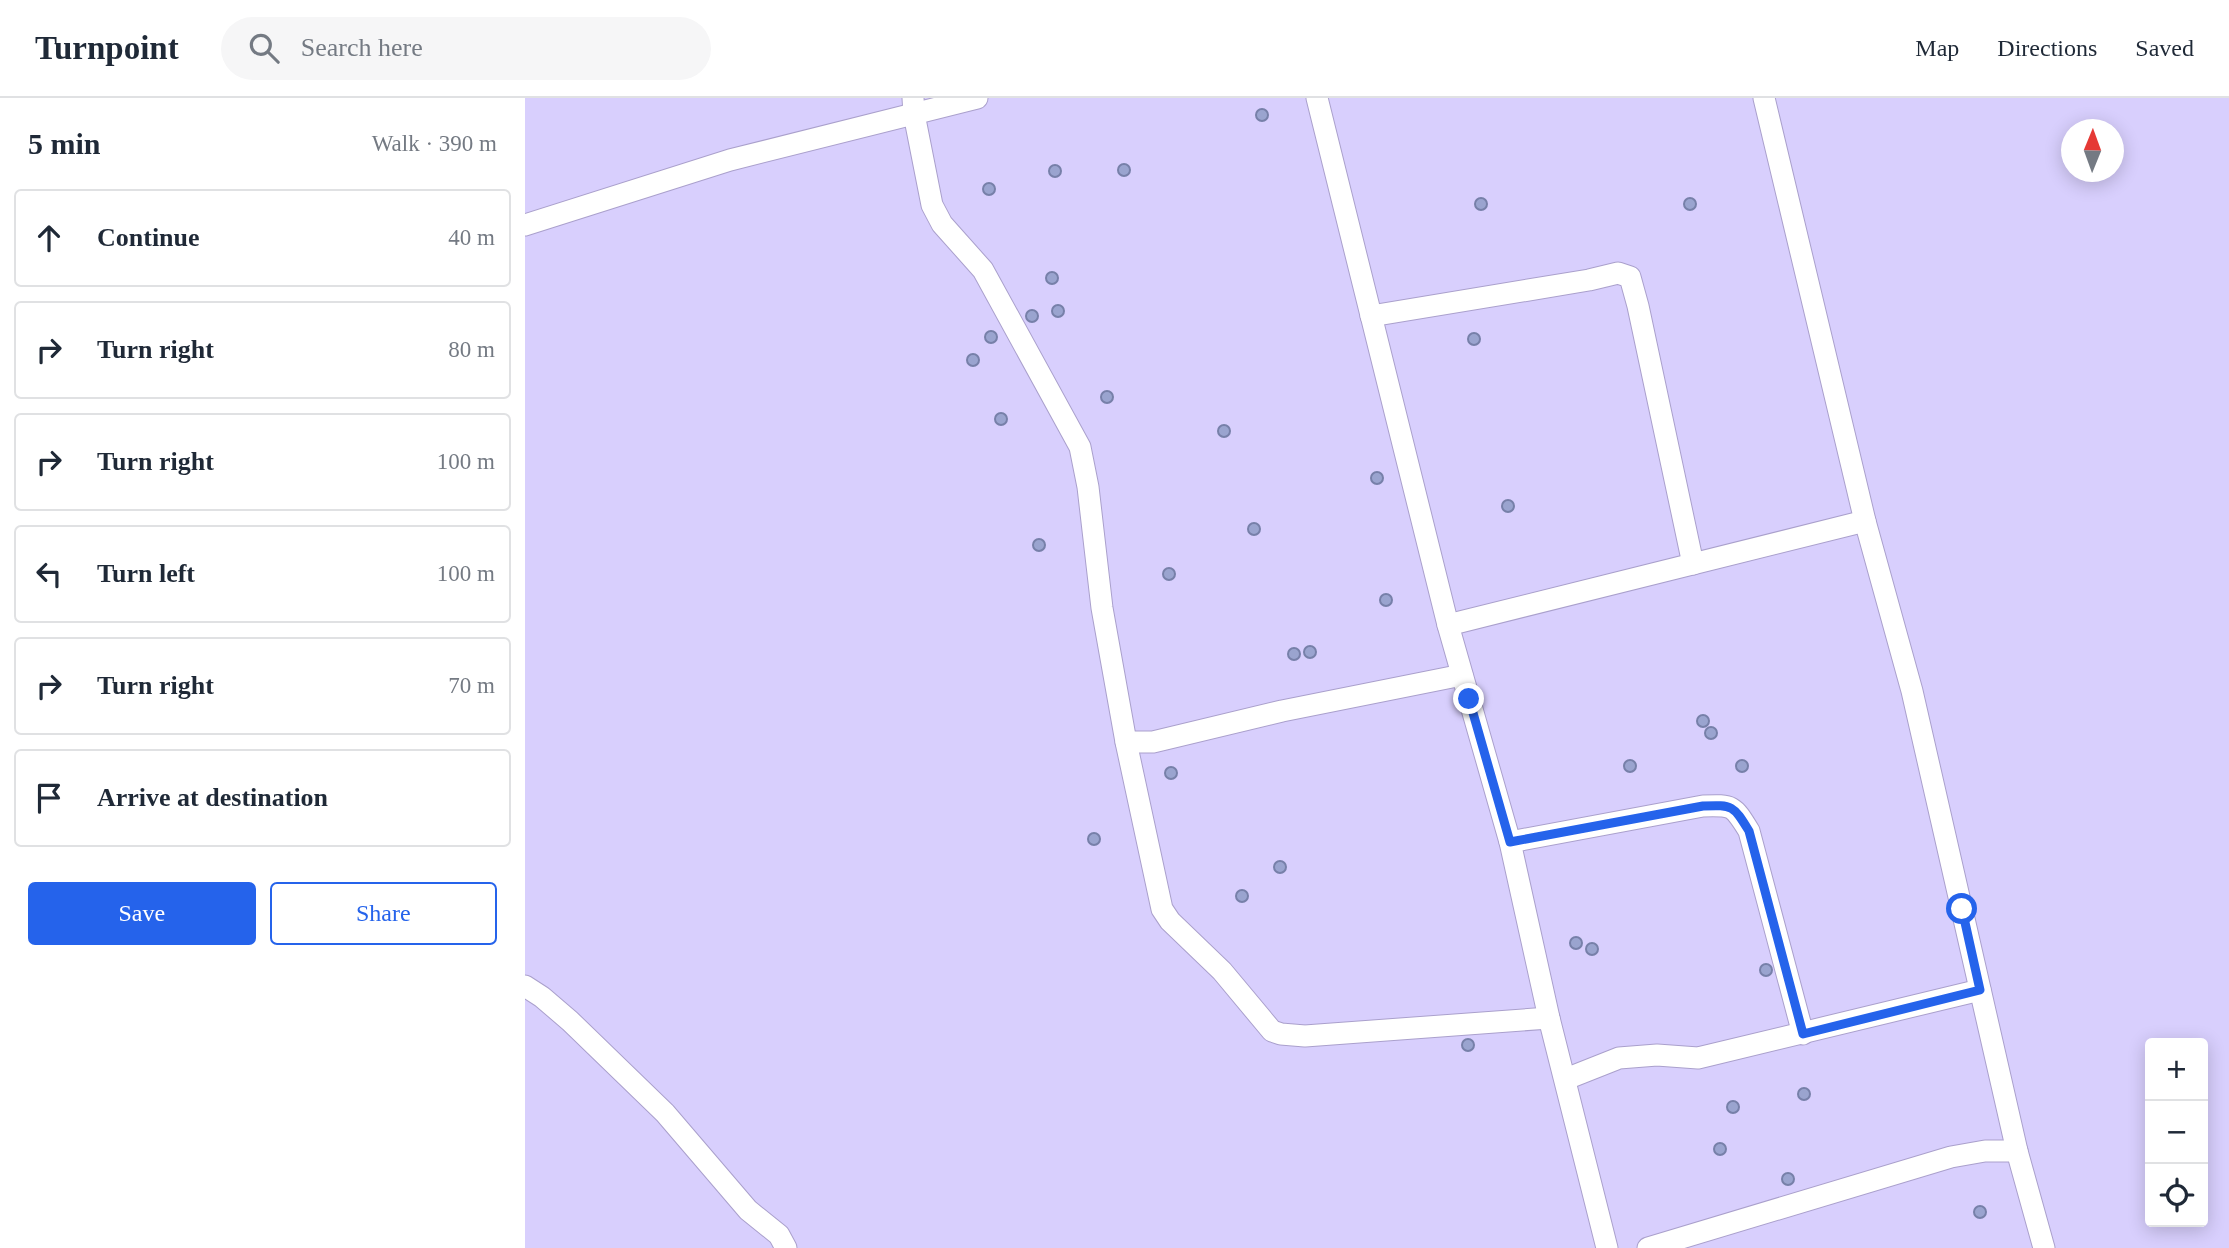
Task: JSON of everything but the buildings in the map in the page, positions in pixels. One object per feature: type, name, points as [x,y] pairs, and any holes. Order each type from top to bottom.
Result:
[{"type":"street","points":[[525,225],[913,106],[977,98]]},
{"type":"street","points":[[1317,98],[1448,625],[1510,842],[1549,1018],[1607,1248]]},
{"type":"street","points":[[1764,98],[1865,521],[1912,691],[2017,1151],[2044,1248]]},
{"type":"street","points":[[913,106],[932,205],[942,224],[983,270],[1080,447],[1088,487],[1102,608],[1126,742],[1162,909],[1170,921],[1222,971],[1272,1031],[1281,1034],[1305,1036],[1549,1018]]},
{"type":"street","points":[[1371,316],[1618,273],[1630,277],[1693,564]]},
{"type":"street","points":[[1448,625],[1865,521]]},
{"type":"street","points":[[1126,742],[1153,742],[1282,711],[1462,675]]},
{"type":"street","points":[[1510,842],[1703,806],[1724,806],[1737,810],[1749,831],[1803,1034]]},
{"type":"street","points":[[525,986],[570,1021],[665,1113],[748,1210],[779,1235],[786,1248]]},
{"type":"street","points":[[1566,1079],[1619,1059],[1657,1055],[1698,1058],[1980,990]]},
{"type":"street","points":[[1648,1248],[1951,1157],[1985,1151],[2017,1151]]},
{"type":"route","points":[[1469,699],[1510,842],[1703,806],[1724,806],[1737,810],[1749,831],[1803,1034],[1980,990],[1962,909]]}]
